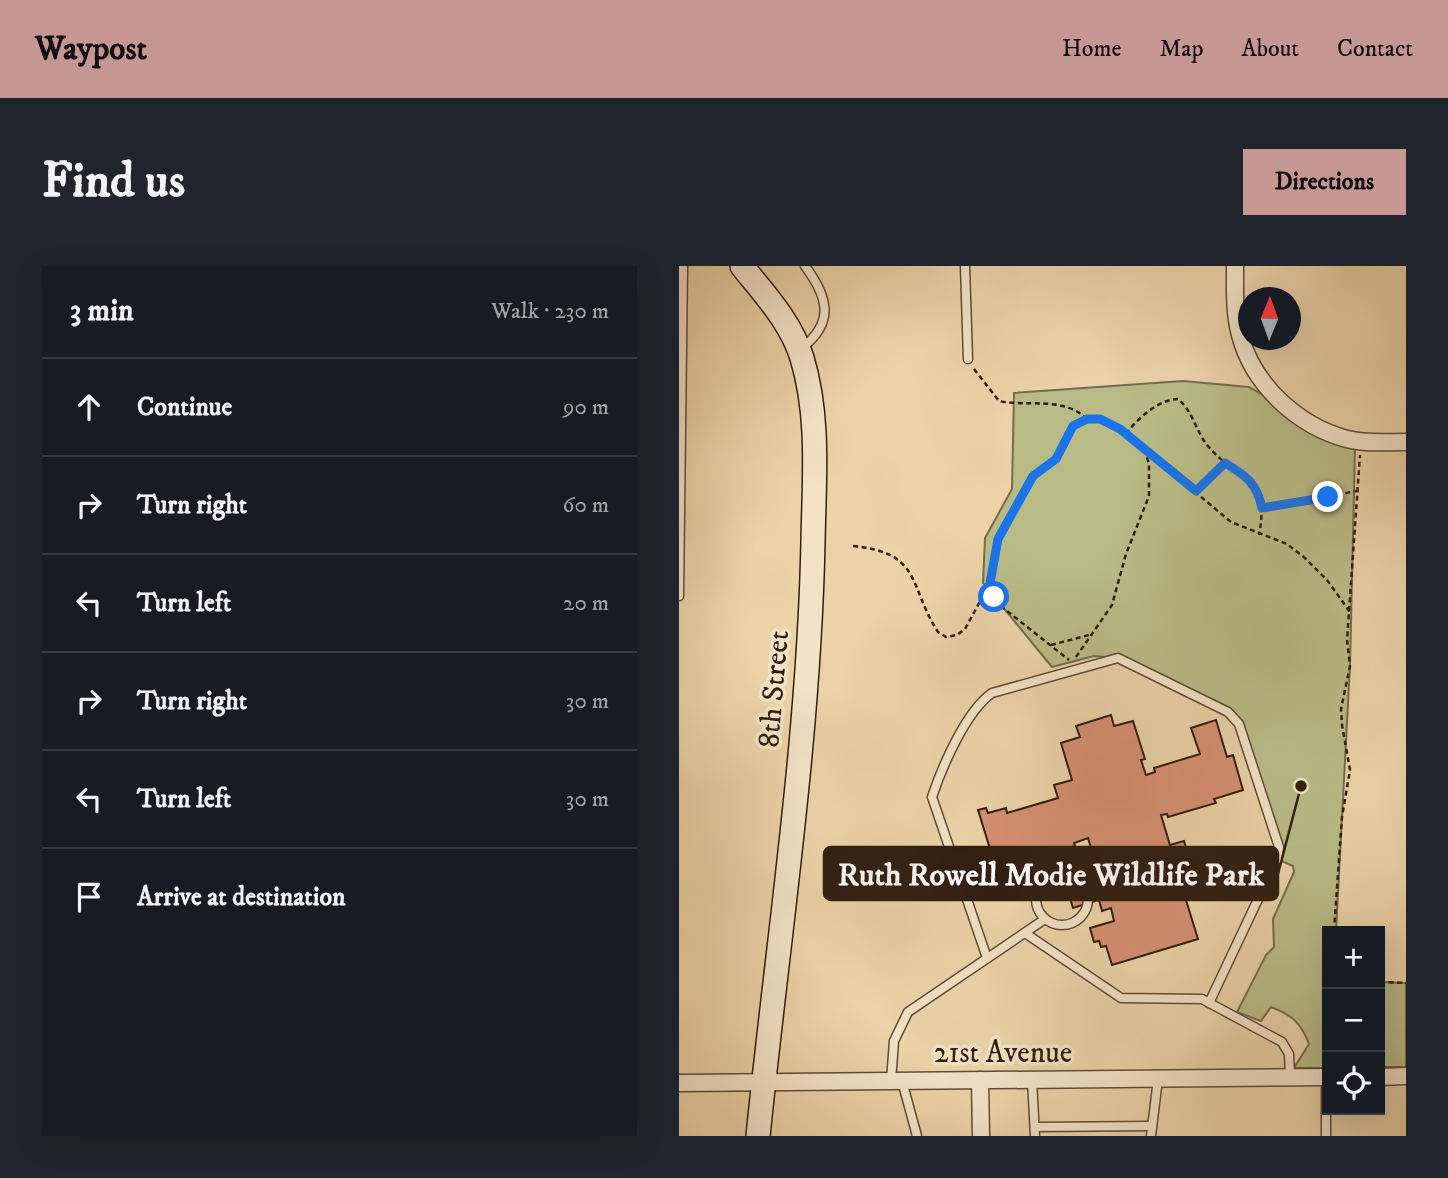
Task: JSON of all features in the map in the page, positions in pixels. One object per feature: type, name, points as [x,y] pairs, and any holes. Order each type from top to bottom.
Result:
[{"type":"main road","name":"8th Street","points":[[742,266],[779,312],[800,349],[812,396],[814,418],[811,615],[805,697],[758,1136]]},
{"type":"street","points":[[1235,266],[1239,332],[1253,366],[1266,386],[1303,419],[1335,435],[1361,441],[1406,442]]},
{"type":"street","points":[[1385,1077],[1406,1076]]},
{"type":"street","name":"21st Avenue","points":[[679,1083],[1322,1077]]},
{"type":"street","points":[[980,1080],[981,1136]]},
{"type":"lane","points":[[679,596],[683,266]]},
{"type":"lane","points":[[800,349],[813,339],[824,321],[821,292],[805,266]]},
{"type":"lane","points":[[965,266],[968,359]]},
{"type":"lane","points":[[987,958],[932,797],[941,772],[981,701],[992,693],[1118,658],[1228,712],[1239,724],[1279,847],[1277,859],[1209,1003]]},
{"type":"lane","points":[[1056,874],[1069,875],[1079,881],[1087,899],[1081,917],[1063,925],[1045,919],[1036,902],[1041,885],[1056,874]]},
{"type":"lane","points":[[917,1136],[897,1081],[894,1041],[908,1013],[1045,919]]},
{"type":"lane","points":[[1025,933],[1121,998],[1202,999],[1282,1042],[1289,1054],[1290,1077]]},
{"type":"lane","points":[[1032,1079],[1035,1132],[1151,1131],[1158,1079]]},
{"type":"lane","points":[[1326,1115],[1326,1136]]},
{"type":"path","points":[[968,359],[986,388],[999,401],[1056,404],[1078,410],[1087,419]]},
{"type":"path","points":[[1126,434],[1134,423],[1163,401],[1178,399],[1208,446],[1225,463],[1249,477],[1256,487],[1262,508],[1259,535]]},
{"type":"path","points":[[853,546],[888,555],[909,568],[932,624],[946,636],[957,635],[965,629],[990,583],[998,539],[1033,476],[1056,459],[1073,426],[1087,419],[1100,419],[1126,434],[1231,522],[1287,544],[1327,580],[1350,612]]},
{"type":"path","points":[[1334,926],[1342,817],[1350,770],[1342,709],[1350,666],[1347,640],[1361,441]]},
{"type":"path","points":[[990,583],[994,597],[1002,607],[1073,663],[1112,605],[1126,554],[1149,496],[1150,471],[1144,450]]},
{"type":"path","points":[[1196,491],[1225,463]]},
{"type":"path","points":[[1262,508],[1289,502],[1313,502],[1341,492],[1359,491]]},
{"type":"path","points":[[1051,645],[1091,634]]},
{"type":"path","points":[[1385,982],[1406,983]]},
{"type":"green space","points":[[1183,381],[1249,387],[1355,448],[1350,666],[1336,926],[1322,926],[1322,1068],[1294,1068],[1309,1044],[1303,1030],[1285,1013],[1271,1007],[1261,1021],[1237,1012],[1266,955],[1274,947],[1273,919],[1294,872],[1293,866],[1277,859],[1279,847],[1239,724],[1228,712],[1118,658],[1094,656],[1052,667],[983,583],[985,538],[1012,489],[1014,393]]},
{"type":"green space","points":[[1385,982],[1406,983],[1406,1067],[1385,1067]]},
{"type":"building","points":[[1111,715],[1114,726],[1133,721],[1145,759],[1141,760],[1146,775],[1155,772],[1154,768],[1200,754],[1191,728],[1216,720],[1227,757],[1233,755],[1243,790],[1214,799],[1216,803],[1168,817],[1167,814],[1161,815],[1170,845],[1184,841],[1188,854],[1196,852],[1201,866],[1192,869],[1196,882],[1182,887],[1198,939],[1112,965],[1106,946],[1101,947],[1099,941],[1094,942],[1090,928],[1114,921],[1111,908],[1102,911],[1099,900],[1095,901],[1090,869],[1097,867],[1088,838],[1074,843],[1075,846],[999,868],[995,865],[978,810],[986,808],[988,813],[1006,808],[1007,813],[1058,798],[1054,785],[1072,780],[1061,743],[1080,737],[1076,726]]},
{"type":"building","points":[[1090,882],[1095,901],[1073,908],[1067,888]]},
{"type":"place","name":"Ruth Rowell Modie Wildlife Park","points":[[1301,786]]},
{"type":"route","points":[[994,597],[990,583],[998,539],[1033,476],[1056,459],[1073,426],[1087,419],[1100,419],[1120,429],[1196,491],[1225,463],[1249,477],[1256,487],[1262,508],[1279,503],[1313,502],[1328,497]]}]
